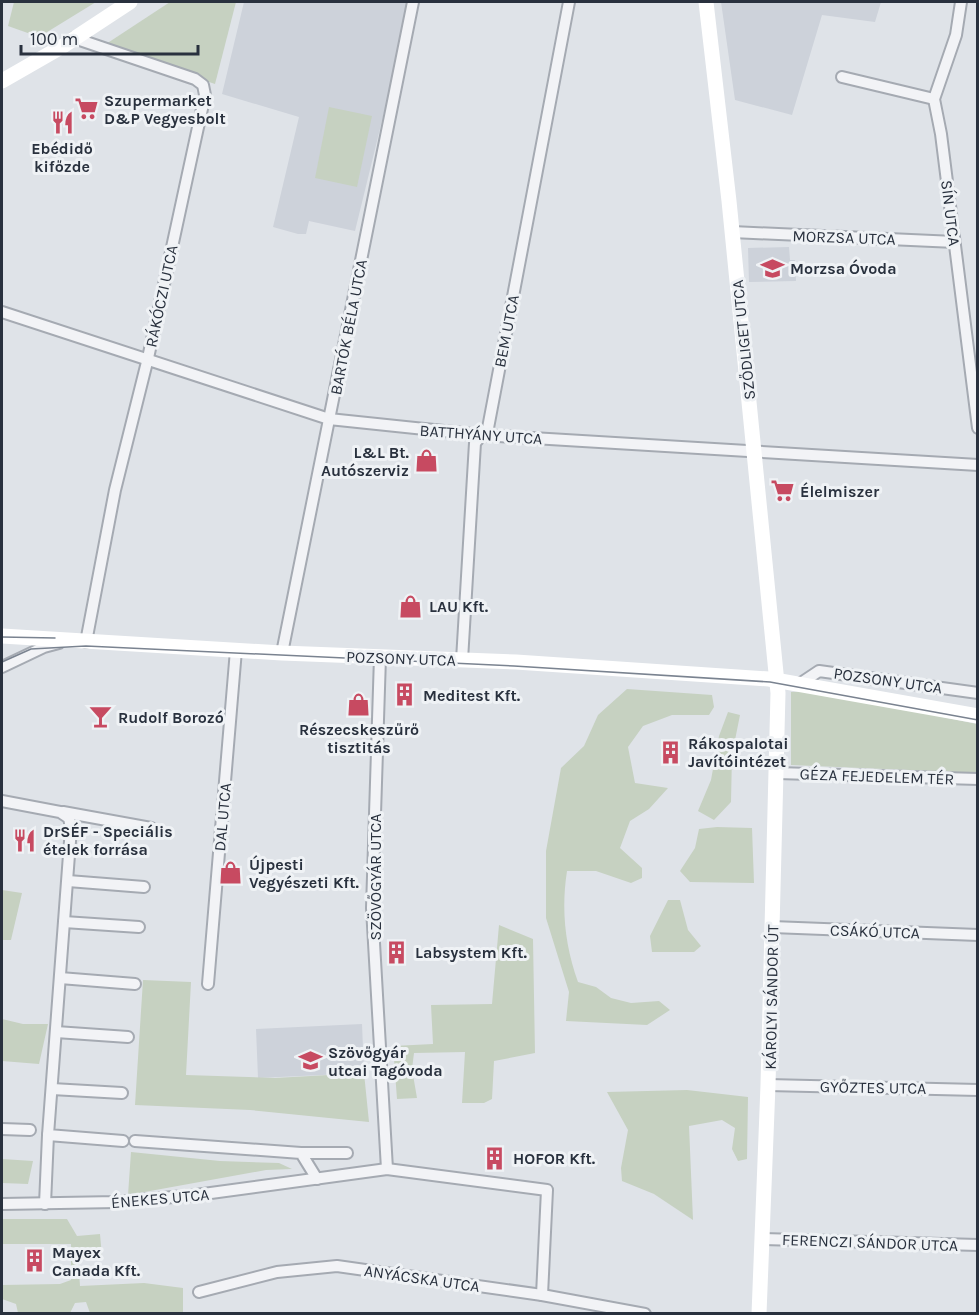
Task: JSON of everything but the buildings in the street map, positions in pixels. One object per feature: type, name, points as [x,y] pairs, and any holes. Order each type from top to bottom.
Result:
[{"type":"street","points":[[2,81],[130,2]]},
{"type":"street","name":"BARTÓK BÉLA UTCA","points":[[282,653],[413,2]]},
{"type":"street","name":"BEM UTCA","points":[[462,660],[475,442],[488,428],[569,2]]},
{"type":"street","name":"SZŐDLIGET UTCA","points":[[706,2],[732,232],[777,680]]},
{"type":"street","name":"SÍN UTCA","points":[[961,2],[956,35],[934,99],[955,242],[978,428]]},
{"type":"street","name":"RÁKÓCZI UTCA","points":[[74,38],[195,79],[203,85],[205,95],[148,358],[115,490],[86,642]]},
{"type":"street","points":[[842,77],[934,99]]},
{"type":"street","name":"MORZSA UTCA","points":[[732,232],[955,242]]},
{"type":"street","name":"BATTHYÁNY UTCA","points":[[2,312],[329,419],[482,435],[978,465]]},
{"type":"street","name":"POZSONY UTCA","points":[[2,636],[282,653],[462,660],[777,680],[978,716]]},
{"type":"street","points":[[2,667],[44,647],[65,641]]},
{"type":"street","name":"DAL UTCA","points":[[208,984],[236,650]]},
{"type":"street","name":"SZÖVŐGYÁR UTCA","points":[[380,657],[372,908],[387,1169]]},
{"type":"street","name":"POZSONY UTCA","points":[[801,683],[819,671],[978,693]]},
{"type":"street","name":"KÁROLYI SÁNDOR ÚT","points":[[759,1314],[764,1239],[777,773],[777,680]]},
{"type":"street","name":"GÉZA FEJEDELEM TÉR","points":[[777,773],[978,779]]},
{"type":"street","points":[[2,801],[151,828]]},
{"type":"street","points":[[45,1204],[48,1136],[72,828],[69,818],[60,812]]},
{"type":"street","points":[[68,881],[144,886]]},
{"type":"street","points":[[64,922],[139,927]]},
{"type":"street","name":"CSÁKÓ UTCA","points":[[772,927],[978,935]]},
{"type":"street","points":[[60,978],[135,984]]},
{"type":"street","points":[[56,1032],[128,1037]]},
{"type":"street","name":"GYŐZTES UTCA","points":[[768,1084],[978,1090]]},
{"type":"street","points":[[52,1089],[122,1093]]},
{"type":"street","points":[[2,1129],[30,1130]]},
{"type":"street","points":[[48,1136],[123,1141]]},
{"type":"street","points":[[135,1141],[301,1153],[347,1154]]},
{"type":"street","points":[[301,1153],[317,1179]]},
{"type":"street","name":"ÉNEKES UTCA","points":[[2,1204],[162,1198],[387,1169],[547,1190],[542,1295]]},
{"type":"street","name":"FERENCZI SÁNDOR UTCA","points":[[764,1239],[978,1245]]},
{"type":"street","name":"ANYÁCSKA UTCA","points":[[199,1292],[277,1272],[337,1266],[542,1295],[645,1314]]},
{"type":"shaded area","points":[[244,2],[411,2],[355,231],[309,221],[306,234],[273,227],[299,117],[222,94]]},
{"type":"shaded area","points":[[721,2],[881,2],[875,22],[822,15],[792,115],[735,100]]},
{"type":"shaded area","name":"Morzsa Óvoda","points":[[789,247],[790,260],[795,260],[796,281],[749,282],[748,248]]},
{"type":"shaded area","name":"Szövőgyár utcai Tagóvoda","points":[[362,1024],[364,1073],[258,1078],[256,1029]]},
{"type":"green space","points":[[14,2],[96,2],[39,37],[8,26]]},
{"type":"green space","points":[[170,2],[236,2],[215,84],[103,46]]},
{"type":"green space","points":[[329,107],[372,116],[357,187],[315,178]]},
{"type":"green space","points":[[627,689],[712,695],[714,707],[709,715],[672,715],[643,726],[628,747],[635,783],[668,788],[649,809],[630,821],[620,848],[642,868],[642,878],[631,883],[596,871],[567,871],[564,900],[565,927],[578,982],[596,987],[611,998],[631,1003],[659,1001],[670,1010],[647,1025],[566,1021],[569,992],[546,918],[546,851],[561,768],[584,746],[598,715]]},
{"type":"green space","points":[[814,691],[977,724],[977,773],[791,765],[791,692]]},
{"type":"green space","points":[[728,712],[740,715],[732,755],[731,802],[714,820],[698,811],[711,780],[719,736]]},
{"type":"green space","points":[[752,828],[754,883],[690,882],[680,871],[695,848],[699,829]]},
{"type":"green space","points":[[2,890],[22,893],[11,940],[2,940]]},
{"type":"green space","points":[[668,900],[680,900],[688,930],[701,946],[694,952],[652,952],[650,936]]},
{"type":"green space","points":[[499,925],[533,939],[535,1053],[494,1061],[492,1099],[484,1103],[462,1103],[465,1052],[414,1053],[412,1069],[417,1098],[397,1099],[393,1046],[433,1044],[431,1005],[492,1004]]},
{"type":"green space","points":[[143,980],[191,982],[186,1075],[275,1078],[364,1073],[369,1122],[250,1110],[135,1105]]},
{"type":"green space","points":[[2,1019],[23,1024],[48,1024],[39,1064],[2,1061]]},
{"type":"green space","points":[[687,1090],[748,1097],[747,1159],[738,1161],[732,1149],[735,1128],[722,1120],[689,1126],[693,1220],[654,1194],[622,1181],[621,1168],[628,1130],[607,1092]]},
{"type":"green space","points":[[131,1152],[220,1161],[279,1163],[292,1169],[266,1170],[128,1195]]},
{"type":"green space","points":[[2,1159],[33,1161],[28,1184],[2,1183]]},
{"type":"green space","points":[[2,1219],[67,1219],[77,1236],[100,1234],[102,1256],[78,1258],[80,1286],[144,1283],[183,1288],[183,1313],[90,1313],[86,1302],[75,1303],[70,1313],[18,1313],[16,1304],[2,1299],[2,1285],[60,1284],[71,1280],[71,1244],[2,1244]]},
{"type":"tram line","points":[[2,637],[55,638]]},
{"type":"tram line","points":[[2,662],[31,649],[86,646],[514,666],[770,682],[978,720]]},
{"type":"place","name":"Szupermarket D&P Vegyesbolt","points":[[86,109]]},
{"type":"place","name":"Ebédidő kifőzde","points":[[62,123]]},
{"type":"place","name":"Morzsa Óvoda","points":[[772,268]]},
{"type":"place","name":"L&L Bt. Autószerviz","points":[[427,461]]},
{"type":"place","name":"Élelmiszer","points":[[782,491]]},
{"type":"place","name":"LAU Kft.","points":[[411,606]]},
{"type":"place","name":"Meditest Kft.","points":[[405,695]]},
{"type":"place","name":"Részecskeszűrő tisztitás","points":[[359,704]]},
{"type":"place","name":"Rudolf Borozó","points":[[100,717]]},
{"type":"place","name":"Rákospalotai Javítóintézet","points":[[670,752]]},
{"type":"place","name":"DrSÉF - Speciális ételek forrása","points":[[25,840]]},
{"type":"place","name":"Újpesti Vegyészeti Kft.","points":[[231,873]]},
{"type":"place","name":"Labsystem Kft.","points":[[397,952]]},
{"type":"place","name":"Szövőgyár utcai Tagóvoda","points":[[310,1061]]},
{"type":"place","name":"HOFOR Kft.","points":[[495,1158]]},
{"type":"place","name":"Mayex Canada Kft.","points":[[34,1261]]}]
